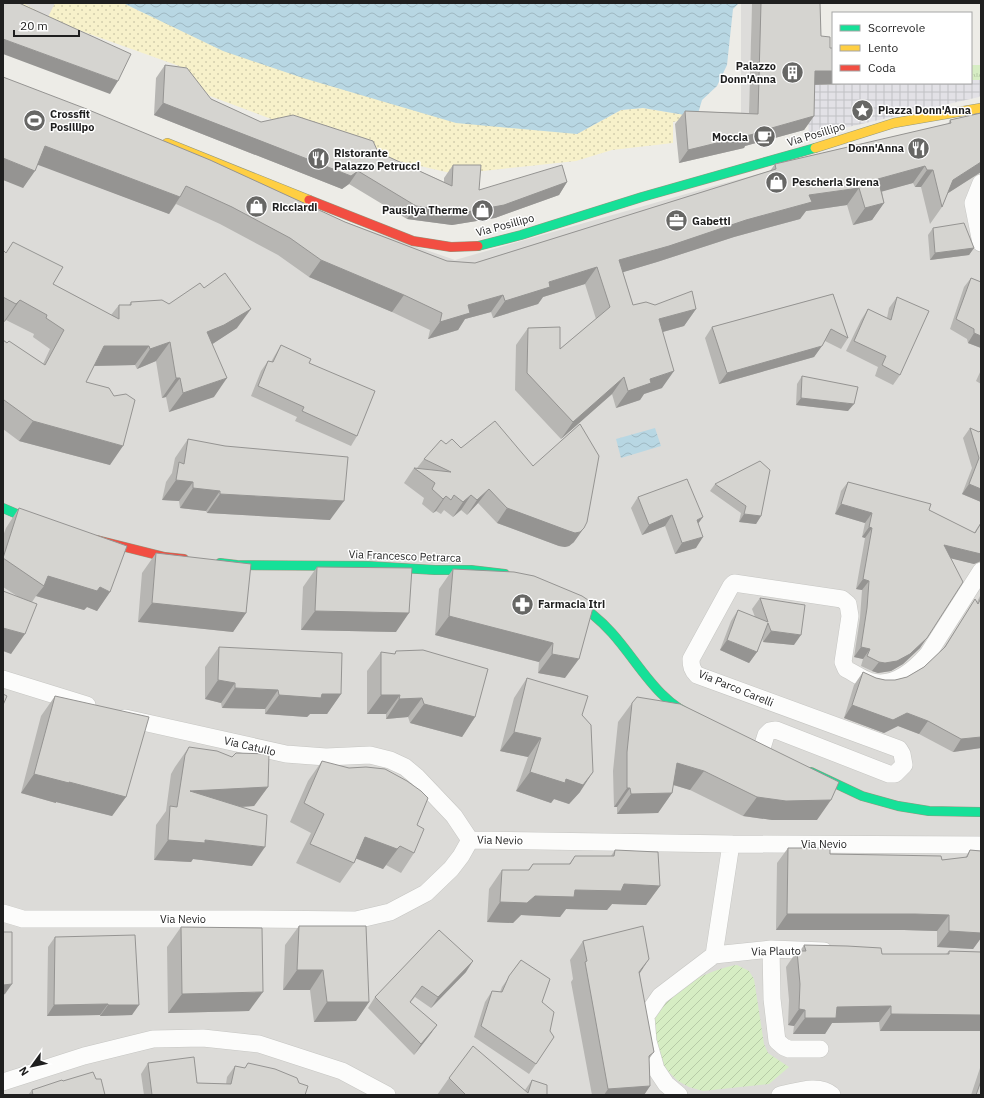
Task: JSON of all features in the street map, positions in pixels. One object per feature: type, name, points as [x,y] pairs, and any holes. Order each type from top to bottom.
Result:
[{"type":"street","name":"Via Posillipo","points":[[158,139],[413,241],[458,246],[478,246],[521,235],[642,197],[810,149],[894,123],[981,108]]},
{"type":"street","points":[[981,183],[973,203],[981,243]]},
{"type":"street","points":[[3,508],[28,520],[51,527]]},
{"type":"street","points":[[88,538],[166,556],[194,560]]},
{"type":"street","name":"Via Francesco Petrarca","points":[[208,562],[237,565],[368,566],[435,570],[472,570],[513,576]]},
{"type":"street","name":"Via Parco Carelli","points":[[762,748],[766,735],[770,730],[776,730],[889,774],[895,774],[904,765],[902,754],[899,749],[697,675],[693,671],[691,659],[734,583],[842,598],[848,604],[850,616],[843,662],[844,666],[846,669],[869,681],[881,683],[907,674],[921,662],[928,654],[981,571]]},
{"type":"street","points":[[557,591],[590,611],[612,633],[658,692],[687,714],[706,723]]},
{"type":"street","name":"Via Catullo","points":[[3,679],[129,719],[286,754],[326,757],[370,756],[390,760],[405,767],[417,777],[454,816],[470,840]]},
{"type":"street","points":[[800,767],[862,796],[898,806],[929,811],[981,812]]},
{"type":"street","name":"Via Nevio","points":[[3,913],[23,920],[255,918],[356,920],[390,912],[426,893],[451,869],[461,856],[470,840],[732,844],[981,845]]},
{"type":"street","points":[[679,1095],[666,1084],[656,1069],[648,1041],[646,1016],[660,996],[714,955],[732,844]]},
{"type":"street","points":[[771,949],[772,999],[777,1041],[789,1049],[820,1049]]},
{"type":"street","name":"Via Plauto","points":[[714,955],[771,949],[842,952]]},
{"type":"street","points":[[3,1082],[84,1056],[153,1039],[202,1038],[259,1044],[342,1071],[387,1095]]},
{"type":"street","points":[[780,1095],[816,1088],[828,1091],[832,1095]]},
{"type":"shaded area","name":"Piazza Donn'Anna","points":[[972,80],[981,80],[981,95],[979,97],[809,136],[806,85],[972,84]]},
{"type":"shaded area","points":[[3,95],[244,187],[455,260],[714,186],[945,124],[981,118],[981,1095],[3,1095]]},
{"type":"green space","points":[[972,65],[981,65],[981,80],[972,80]]},
{"type":"green space","points":[[737,965],[749,971],[754,979],[764,1044],[768,1053],[789,1067],[769,1084],[703,1091],[689,1087],[678,1081],[665,1068],[657,1052],[654,1014],[665,999],[679,988],[709,973],[729,966]]},
{"type":"sand","points":[[3,3],[123,3],[139,11],[577,134],[621,110],[643,108],[697,117],[673,122],[673,143],[612,150],[576,161],[455,174],[359,152],[210,96],[179,66]]},
{"type":"water","points":[[123,3],[739,3],[733,9],[727,65],[717,86],[702,100],[697,117],[643,108],[621,110],[577,134],[456,123],[303,78],[223,51]]},
{"type":"water","points":[[655,428],[661,446],[621,458],[616,439]]},
{"type":"pier","points":[[23,3],[55,3],[48,17]]},
{"type":"pier","points":[[741,3],[752,3],[749,127],[741,124]]},
{"type":"building","points":[[3,3],[19,3],[131,54],[118,81],[3,39]]},
{"type":"building","name":"Palazzo Donn'Anna","points":[[761,3],[820,3],[821,36],[830,37],[830,48],[832,48],[832,71],[815,71],[814,116],[754,134],[688,150],[685,111],[758,114]]},
{"type":"building","points":[[165,65],[187,68],[211,99],[261,122],[293,115],[373,141],[378,152],[452,186],[453,165],[481,165],[479,190],[562,165],[567,182],[504,205],[461,213],[416,206],[358,171],[351,176],[163,103]]},
{"type":"building","points":[[3,77],[84,108],[210,160],[345,222],[447,261],[475,263],[776,169],[775,164],[951,123],[950,120],[981,113],[981,162],[953,180],[942,207],[933,170],[927,170],[925,166],[878,179],[884,203],[865,208],[859,188],[809,195],[812,202],[746,220],[669,246],[619,260],[633,305],[646,302],[655,305],[692,291],[696,309],[659,319],[674,371],[650,379],[651,383],[628,391],[624,377],[573,422],[527,373],[528,328],[560,327],[560,349],[610,307],[597,267],[549,282],[550,287],[505,301],[503,295],[468,305],[470,313],[440,322],[442,313],[404,295],[321,260],[290,238],[232,207],[186,186],[180,197],[45,146],[35,171],[3,158]]},
{"type":"building","points":[[964,223],[974,248],[935,253],[933,228]]},
{"type":"building","points":[[13,242],[63,267],[53,284],[119,319],[119,305],[131,305],[131,302],[162,300],[169,304],[200,283],[204,288],[225,273],[251,309],[224,325],[207,332],[227,378],[183,393],[180,378],[176,378],[170,342],[150,349],[149,346],[104,346],[86,382],[109,388],[114,396],[126,394],[135,400],[123,446],[33,421],[4,400],[3,401],[3,340],[7,343],[9,341],[45,365],[64,330],[46,318],[47,315],[20,300],[16,304],[3,297],[3,250],[6,253]]},
{"type":"building","points":[[971,278],[981,282],[981,336],[974,333],[974,329],[956,319]]},
{"type":"building","points":[[833,294],[848,338],[831,329],[822,346],[727,373],[712,327]]},
{"type":"building","points":[[897,297],[929,311],[900,375],[882,365],[886,356],[854,341],[868,309],[891,320]]},
{"type":"building","points":[[281,345],[311,359],[309,363],[375,391],[357,436],[302,411],[304,407],[258,386],[268,361],[273,362]]},
{"type":"building","points":[[802,376],[858,387],[854,404],[801,398]]},
{"type":"building","points":[[495,421],[533,466],[580,424],[599,456],[587,522],[580,532],[575,533],[507,508],[489,489],[477,500],[471,495],[463,502],[454,495],[451,500],[446,496],[443,499],[432,489],[435,483],[414,468],[451,472],[424,459],[441,440],[446,444],[452,439],[461,448]]},
{"type":"building","points":[[970,428],[979,432],[981,430],[981,489],[969,484],[979,458]]},
{"type":"building","points":[[188,439],[225,446],[348,457],[344,501],[220,494],[220,491],[193,488],[193,482],[176,480],[179,462],[184,464]]},
{"type":"building","points":[[760,461],[770,470],[761,516],[744,514],[746,506],[715,484]]},
{"type":"building","points":[[687,479],[703,517],[697,520],[703,537],[682,543],[672,515],[649,525],[638,497]]},
{"type":"building","points":[[848,482],[931,504],[929,510],[975,533],[981,523],[981,554],[944,545],[963,582],[927,638],[910,654],[897,661],[885,663],[879,662],[867,656],[870,649],[861,647],[867,608],[869,581],[863,579],[872,528],[869,527],[872,513],[841,504]]},
{"type":"building","points":[[19,508],[127,546],[110,592],[100,587],[97,591],[48,576],[44,586],[3,558]]},
{"type":"building","points":[[156,553],[251,564],[246,613],[152,603]]},
{"type":"building","points":[[317,567],[412,568],[409,613],[315,611]]},
{"type":"building","points":[[453,569],[514,572],[534,576],[582,596],[594,604],[579,659],[552,654],[553,643],[449,616]]},
{"type":"building","points":[[3,591],[37,604],[25,634],[3,628]]},
{"type":"building","points":[[760,598],[805,605],[801,635],[771,631],[768,623],[757,652],[727,640],[738,610],[768,622]]},
{"type":"building","points":[[981,598],[981,737],[961,739],[928,721],[907,713],[893,720],[852,705],[863,672],[876,678],[895,680],[907,677],[924,667],[945,647],[975,599],[978,604]]},
{"type":"building","points":[[219,647],[342,653],[341,694],[322,694],[321,698],[279,695],[278,690],[235,688],[235,683],[218,680]]},
{"type":"building","points":[[423,650],[488,669],[475,717],[424,704],[422,698],[399,699],[400,695],[381,695],[381,652],[395,654],[396,651]]},
{"type":"building","points":[[527,678],[588,696],[582,715],[591,725],[593,772],[583,785],[566,779],[565,783],[530,772],[541,738],[514,732]]},
{"type":"building","points":[[3,694],[7,696],[3,705]]},
{"type":"building","points":[[55,696],[149,717],[126,797],[34,774]]},
{"type":"building","points":[[637,697],[680,704],[839,782],[831,800],[786,801],[757,797],[704,771],[677,763],[672,793],[631,794],[630,788],[627,788],[627,752],[632,703]]},
{"type":"building","points":[[189,747],[217,751],[232,757],[236,753],[269,754],[268,787],[190,791],[267,815],[265,847],[205,840],[205,843],[168,840],[170,806],[177,807],[185,755]]},
{"type":"building","points":[[322,761],[349,768],[366,767],[385,769],[407,781],[428,798],[417,825],[424,829],[414,853],[400,846],[397,849],[365,837],[354,863],[310,844],[324,814],[304,803]]},
{"type":"building","points":[[788,848],[830,848],[830,854],[941,856],[942,860],[967,857],[970,850],[981,851],[981,933],[949,931],[949,915],[787,914]]},
{"type":"building","points":[[615,850],[658,852],[660,886],[624,884],[621,891],[575,890],[574,897],[535,896],[527,903],[500,902],[502,870],[529,870],[533,864],[570,864],[575,856],[614,856]]},
{"type":"building","points":[[299,926],[366,926],[369,1002],[327,1002],[323,970],[297,970]]},
{"type":"building","points":[[643,926],[649,959],[639,972],[654,1052],[649,1056],[650,1086],[608,1089],[585,962],[587,961],[583,941]]},
{"type":"building","points":[[181,927],[262,928],[263,992],[182,994]]},
{"type":"building","points":[[439,930],[473,961],[438,997],[422,986],[410,1002],[437,1025],[421,1044],[375,997]]},
{"type":"building","points":[[3,932],[12,932],[12,984],[3,985]]},
{"type":"building","points":[[135,935],[139,1005],[54,1005],[55,937]]},
{"type":"building","points":[[804,945],[881,948],[882,954],[949,954],[949,951],[981,952],[981,1015],[891,1014],[891,1006],[837,1007],[836,1018],[805,1018],[805,1010],[799,1009],[800,984],[797,951],[806,951]]},
{"type":"building","points":[[521,960],[550,979],[542,1002],[554,1012],[550,1031],[554,1037],[536,1064],[481,1026],[492,991],[502,992],[509,976]]},
{"type":"building","points":[[473,1046],[528,1093],[532,1080],[547,1085],[547,1095],[466,1095],[449,1078]]},
{"type":"building","points":[[194,1057],[197,1083],[231,1084],[235,1066],[245,1068],[248,1063],[275,1069],[297,1078],[299,1083],[308,1086],[305,1095],[152,1095],[148,1063]]},
{"type":"building","points":[[93,1072],[96,1079],[101,1079],[105,1095],[33,1095],[32,1090]]},
{"type":"building","points":[[981,1081],[981,1095],[976,1095]]},
{"type":"traffic: fast","points":[[478,246],[521,235],[642,197],[815,148]]},
{"type":"traffic: fast","points":[[3,508],[42,525]]},
{"type":"traffic: fast","points":[[220,563],[237,565],[368,566],[435,570],[471,570],[505,574]]},
{"type":"traffic: fast","points":[[567,596],[591,613],[607,627],[660,692],[683,711],[697,718]]},
{"type":"traffic: fast","points":[[811,772],[862,796],[898,806],[929,811],[981,812]]},
{"type":"traffic: slow","points":[[815,148],[894,123],[981,108]]},
{"type":"traffic: slow","points":[[167,143],[309,200]]},
{"type":"traffic: jam","points":[[309,200],[413,241],[451,247],[478,246]]},
{"type":"traffic: jam","points":[[97,540],[165,557],[184,559]]},
{"type":"place","name":"Palazzo Donn'Anna","points":[[792,72]]},
{"type":"place","name":"Piazza Donn'Anna","points":[[863,110]]},
{"type":"place","name":"Crossfit Posillipo","points":[[35,120]]},
{"type":"place","name":"Moccia","points":[[764,137]]},
{"type":"place","name":"Donn'Anna","points":[[919,148]]},
{"type":"place","name":"Ristorante Palazzo Petrucci","points":[[319,159]]},
{"type":"place","name":"Pescheria Sirena","points":[[776,182]]},
{"type":"place","name":"Ricciardi","points":[[256,207]]},
{"type":"place","name":"Pausilya Therme","points":[[483,210]]},
{"type":"place","name":"Gabetti","points":[[676,221]]},
{"type":"place","name":"Farmacia Itri","points":[[523,604]]}]
